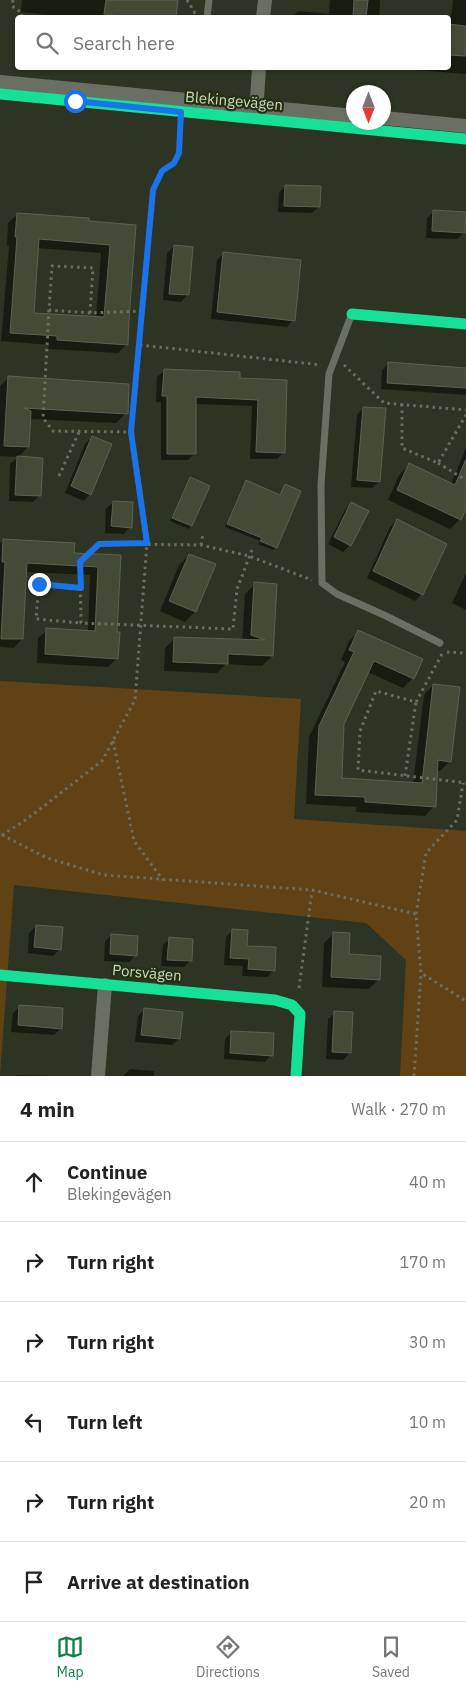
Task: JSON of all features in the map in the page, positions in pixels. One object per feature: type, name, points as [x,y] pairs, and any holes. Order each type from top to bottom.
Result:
[{"type":"street","points":[[263,15],[265,0]]},
{"type":"street","points":[[256,113],[259,70]]},
{"type":"street","name":"Blekingevägen","points":[[0,82],[466,138]]},
{"type":"street","name":"Blekingevägen","points":[[0,94],[181,112],[346,116]]},
{"type":"street","points":[[391,119],[466,126]]},
{"type":"street","points":[[352,314],[466,324]]},
{"type":"street","name":"Porsvägen","points":[[0,975],[275,1000],[292,1005]]},
{"type":"street","points":[[98,1076],[105,985]]},
{"type":"street","points":[[292,1005],[300,1014],[296,1076]]},
{"type":"lane","points":[[207,15],[209,0]]},
{"type":"lane","points":[[352,314],[329,374],[321,485],[322,583],[337,594],[440,643]]},
{"type":"path","points":[[13,0],[12,6],[22,15]]},
{"type":"path","points":[[1,834],[27,819],[102,761],[135,700],[147,543],[131,432],[153,190],[162,171],[174,163],[179,153],[181,112]]},
{"type":"path","points":[[90,313],[93,268],[52,266],[44,418],[53,431],[131,432]]},
{"type":"path","points":[[49,310],[90,313],[143,311]]},
{"type":"path","points":[[140,344],[332,366]]},
{"type":"path","points":[[336,357],[384,402],[466,410]]},
{"type":"path","points":[[402,404],[402,448],[438,462],[466,480]]},
{"type":"path","points":[[438,462],[466,415]]},
{"type":"path","points":[[59,476],[79,432]]},
{"type":"path","points":[[201,545],[204,534]]},
{"type":"path","points":[[81,624],[80,562],[99,544],[201,545],[250,556],[322,583]]},
{"type":"path","points":[[81,588],[39,584],[36,620],[81,624],[233,629],[237,589],[252,550]]},
{"type":"path","points":[[404,776],[416,702],[444,651],[466,653]]},
{"type":"path","points":[[414,1076],[421,973],[416,914],[426,853],[457,820],[464,783],[358,770],[360,731],[376,691],[416,702]]},
{"type":"path","points":[[113,741],[134,841],[163,880]]},
{"type":"path","points":[[1,834],[47,858],[104,875],[312,890],[416,914]]},
{"type":"path","points":[[292,1005],[300,987],[312,890]]},
{"type":"path","points":[[421,973],[466,1001]]},
{"type":"shaded area","points":[[0,681],[301,699],[294,819],[466,831],[466,1076],[400,1076],[406,960],[366,923],[14,885],[0,1076]]},
{"type":"building","points":[[106,0],[178,0],[176,15],[104,14]]},
{"type":"building","points":[[354,0],[368,0],[366,15],[353,15]]},
{"type":"building","points":[[451,24],[466,26],[466,56],[451,55]]},
{"type":"building","points":[[285,185],[321,186],[320,207],[284,206]]},
{"type":"building","points":[[433,210],[466,212],[465,233],[432,231]]},
{"type":"building","points":[[17,213],[89,218],[89,221],[136,225],[128,345],[57,340],[57,336],[10,333],[17,237],[15,237]],"holes":[[[39,239],[110,245],[104,317],[34,313]]]},
{"type":"building","points":[[174,245],[193,247],[189,295],[169,294]]},
{"type":"building","points":[[223,252],[301,260],[295,321],[217,312]]},
{"type":"building","points":[[388,362],[466,368],[466,388],[387,383]]},
{"type":"building","points":[[164,369],[240,372],[240,378],[287,380],[285,453],[256,452],[258,400],[196,397],[196,454],[167,454],[167,396],[162,396]]},
{"type":"building","points":[[8,376],[129,384],[128,414],[24,408],[31,411],[29,447],[4,446]]},
{"type":"building","points":[[363,407],[386,408],[380,482],[357,480]]},
{"type":"building","points":[[92,436],[112,444],[91,495],[71,486]]},
{"type":"building","points":[[17,456],[43,458],[41,496],[15,495]]},
{"type":"building","points":[[466,459],[466,509],[461,520],[397,490],[409,463],[455,485]]},
{"type":"building","points":[[190,477],[210,486],[192,526],[172,518]]},
{"type":"building","points":[[246,480],[280,495],[285,484],[301,491],[277,548],[260,541],[262,538],[227,524]]},
{"type":"building","points":[[113,501],[133,502],[132,528],[111,526]]},
{"type":"building","points":[[351,502],[369,511],[351,546],[334,537]]},
{"type":"building","points":[[397,519],[447,544],[423,595],[373,571]]},
{"type":"building","points":[[3,539],[75,543],[74,553],[121,555],[117,632],[120,632],[118,659],[45,654],[46,628],[95,631],[98,567],[27,563],[23,639],[1,639],[5,562],[2,562]]},
{"type":"building","points":[[189,554],[216,564],[196,612],[169,601]]},
{"type":"building","points":[[254,582],[277,584],[273,656],[228,654],[228,664],[173,662],[174,637],[265,640],[251,635]]},
{"type":"building","points":[[358,630],[423,659],[414,679],[374,661],[344,724],[342,778],[422,783],[433,684],[460,687],[451,762],[438,760],[436,807],[365,802],[365,797],[315,795],[319,726],[354,652],[349,650]]},
{"type":"building","points":[[36,925],[63,927],[61,950],[34,947]]},
{"type":"building","points":[[232,929],[248,930],[247,946],[276,947],[275,971],[248,969],[249,959],[230,958]]},
{"type":"building","points":[[333,932],[350,933],[349,954],[381,956],[380,980],[331,977]]},
{"type":"building","points":[[111,934],[138,936],[137,956],[110,954]]},
{"type":"building","points":[[169,937],[193,939],[192,961],[167,960]]},
{"type":"building","points":[[19,1005],[63,1008],[62,1029],[18,1025]]},
{"type":"building","points":[[144,1008],[183,1012],[180,1039],[141,1035]]},
{"type":"building","points":[[334,1011],[353,1012],[351,1053],[332,1052]]},
{"type":"building","points":[[231,1031],[274,1033],[273,1056],[230,1053]]},
{"type":"traffic: fast","points":[[0,94],[466,139]]},
{"type":"traffic: fast","points":[[352,314],[466,324]]},
{"type":"traffic: fast","points":[[0,975],[275,1000],[292,1005],[300,1014],[296,1076]]},
{"type":"route","points":[[39,584],[81,588],[80,562],[99,544],[147,543],[131,432],[153,190],[162,171],[174,163],[179,153],[181,112],[75,101]]}]
